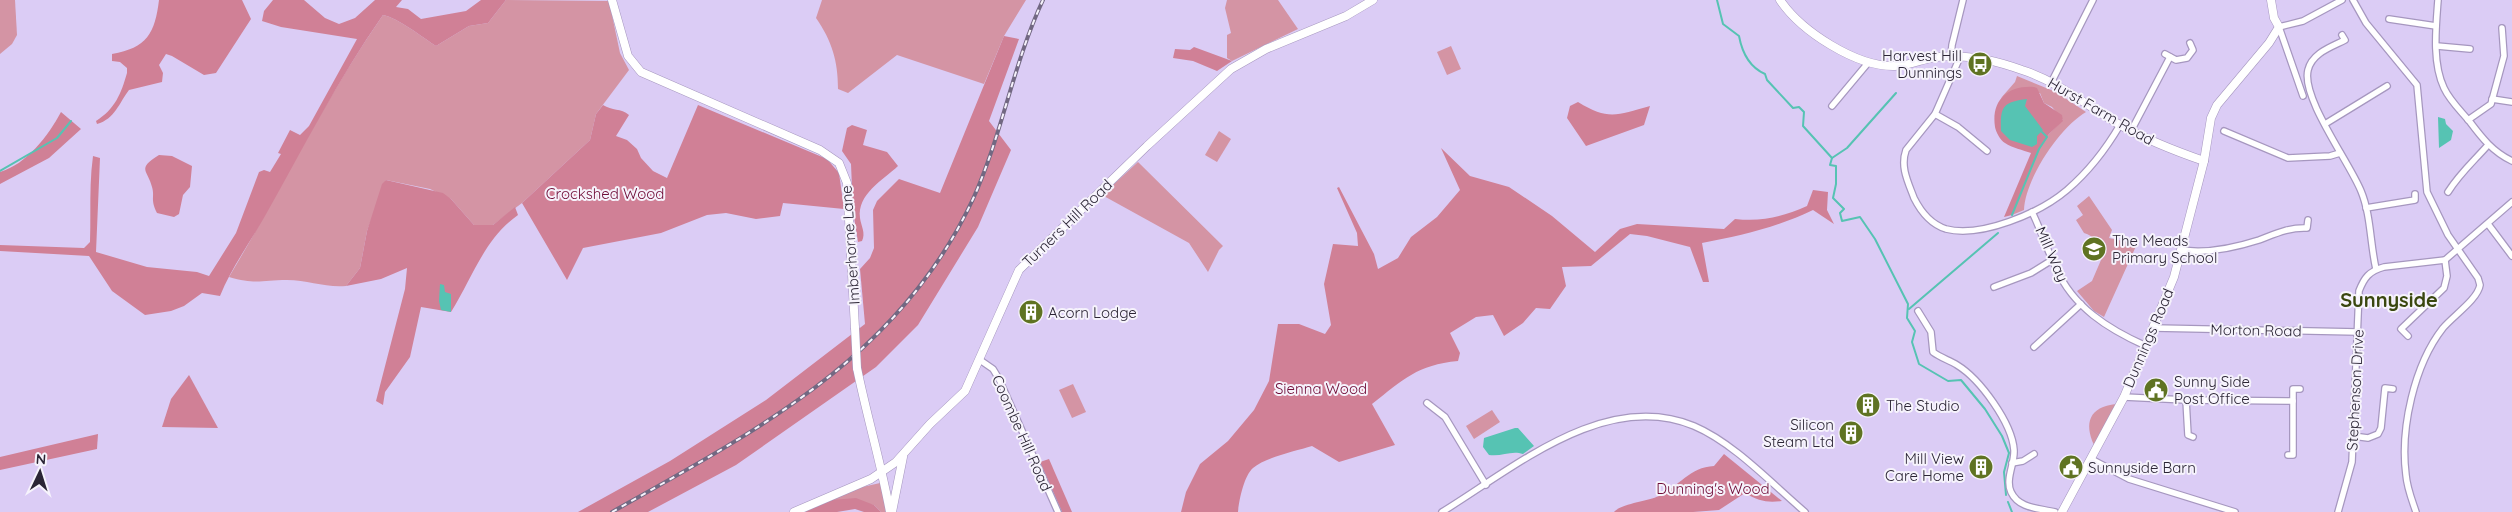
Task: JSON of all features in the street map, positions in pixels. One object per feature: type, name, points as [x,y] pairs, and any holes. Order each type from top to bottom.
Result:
[{"type":"street","name":"Imberhorne Lane","points":[[612,0],[628,56],[641,72],[820,150],[839,163],[847,183],[857,368],[872,440],[883,472],[891,512]]},
{"type":"street","name":"Turners Hill Road","points":[[794,512],[883,472],[903,455],[930,424],[965,391],[1019,270],[1186,109],[1230,70],[1289,38],[1346,16],[1373,0]]},
{"type":"street","name":"Hurst Farm Road","points":[[1780,0],[1796,20],[1847,54],[1868,63],[1895,66],[1935,57],[1960,57],[1995,62],[2052,82],[2131,131],[2157,144],[2204,161]]},
{"type":"street","points":[[1951,57],[1963,0]]},
{"type":"street","points":[[2052,82],[2093,0]]},
{"type":"street","points":[[2271,0],[2274,18],[2279,27],[2303,96]]},
{"type":"street","points":[[2279,27],[2303,21],[2342,0]]},
{"type":"street","points":[[2353,0],[2366,23],[2417,85],[2426,192],[2458,250],[2478,278],[2480,288],[2475,296],[2443,329],[2432,345],[2415,384],[2407,432],[2405,461],[2406,476],[2416,512]]},
{"type":"street","points":[[2438,0],[2437,46],[2439,72],[2444,88],[2452,101],[2488,145],[2512,160]]},
{"type":"street","points":[[2389,19],[2436,26]]},
{"type":"street","name":"Dunnings Road","points":[[2062,512],[2124,397],[2154,328],[2182,250],[2204,161],[2211,118],[2217,104],[2269,43],[2279,27]]},
{"type":"street","points":[[2468,120],[2491,104],[2504,56],[2502,28]]},
{"type":"street","points":[[2345,40],[2318,54],[2308,68],[2310,92],[2340,153],[2357,182],[2366,208],[2376,269],[2445,260],[2512,202]]},
{"type":"street","points":[[2131,131],[2168,56],[2176,60],[2187,58],[2192,50],[2190,43]]},
{"type":"street","points":[[2437,46],[2470,49]]},
{"type":"street","points":[[1960,57],[1935,114],[1906,150],[1904,157],[1909,185],[1922,212],[1944,228],[1960,230],[2004,223],[2032,212],[2066,191],[2094,163],[2120,125]]},
{"type":"street","points":[[1832,106],[1868,63]]},
{"type":"street","points":[[2325,124],[2379,86],[2387,86]]},
{"type":"street","points":[[2492,98],[2512,102]]},
{"type":"street","points":[[1935,114],[1958,127],[1987,151]]},
{"type":"street","points":[[2225,134],[2288,158],[2330,156],[2340,153]]},
{"type":"street","points":[[2448,192],[2460,172],[2473,163],[2488,145]]},
{"type":"street","points":[[2366,208],[2415,200],[2414,194]]},
{"type":"street","name":"Mill Way","points":[[2032,212],[2062,280],[2081,304],[2101,322],[2146,346]]},
{"type":"street","points":[[2182,250],[2207,251],[2237,246],[2291,228],[2307,228],[2308,220]]},
{"type":"street","points":[[2488,224],[2512,256]]},
{"type":"street","points":[[1994,287],[2031,273],[2052,260]]},
{"type":"street","points":[[2408,336],[2401,329],[2444,288],[2447,276],[2445,260]]},
{"type":"street","name":"Stephenson Drive","points":[[2338,512],[2352,462],[2359,291],[2364,279],[2376,269]]},
{"type":"street","points":[[2034,347],[2081,304]]},
{"type":"street","points":[[1918,311],[1931,332],[1933,352],[1958,365],[1992,400],[2011,436],[2014,447],[2010,486],[2012,494],[2029,507],[2055,512]]},
{"type":"street","name":"Morton Road","points":[[2154,328],[2358,332]]},
{"type":"street","name":"Coombe Hill Road","points":[[980,360],[994,369],[1058,512]]},
{"type":"street","points":[[2353,436],[2374,437],[2378,434],[2381,428],[2385,388],[2393,389]]},
{"type":"street","points":[[2292,455],[2293,389],[2300,389]]},
{"type":"street","points":[[2124,397],[2186,400],[2292,401]]},
{"type":"street","points":[[2186,400],[2188,436]]},
{"type":"street","points":[[1427,403],[1444,417],[1486,485]]},
{"type":"street","points":[[1442,512],[1578,430],[1624,417],[1671,419],[1694,426],[1713,437],[1805,512]]},
{"type":"street","points":[[2012,463],[2023,461],[2034,454]]},
{"type":"street","points":[[891,512],[903,455]]},
{"type":"street","points":[[2091,459],[2129,480],[2235,512]]},
{"type":"shaded area","points":[[0,0],[15,0],[17,35],[12,44],[0,54]]},
{"type":"shaded area","points":[[506,0],[609,1],[620,53],[629,70],[596,114],[590,140],[522,203],[493,225],[474,225],[451,199],[430,189],[386,180],[367,231],[360,268],[346,286],[331,286],[295,280],[253,281],[229,277],[322,111],[383,15],[403,24],[436,46],[469,26],[488,23]]},
{"type":"shaded area","points":[[822,0],[1026,0],[1004,36],[984,84],[897,55],[848,93],[838,89],[837,69],[833,52],[816,18]]},
{"type":"shaded area","points":[[1227,0],[1278,0],[1298,29],[1232,61],[1227,58],[1227,35],[1231,33],[1225,8]]},
{"type":"shaded area","points":[[1451,46],[1461,69],[1447,75],[1437,52]]},
{"type":"shaded area","points":[[2017,76],[2056,92],[2086,112],[2065,129],[2055,141],[2030,184],[2024,210],[2012,215],[2039,149],[2049,134],[2063,120],[2052,107],[2044,103],[2040,93],[2011,91],[2001,98],[2015,82]]},
{"type":"shaded area","points":[[2027,99],[2025,106],[2043,130],[2037,136],[2037,144],[2032,147],[2010,140],[2001,131],[2001,116],[2005,107],[2013,102]]},
{"type":"shaded area","points":[[2438,117],[2445,119],[2446,124],[2453,131],[2451,140],[2439,148]]},
{"type":"shaded area","points":[[1219,131],[1231,139],[1217,162],[1205,155]]},
{"type":"shaded area","points":[[1138,162],[1223,246],[1208,272],[1189,243],[1102,195]]},
{"type":"shaded area","points":[[2089,196],[2112,230],[2109,238],[2137,244],[2104,317],[2094,311],[2077,291],[2092,281],[2104,253],[2093,238],[2084,233],[2076,220],[2083,215],[2077,206]]},
{"type":"shaded area","points":[[440,284],[444,285],[445,292],[451,294],[451,312],[441,310],[439,301]]},
{"type":"shaded area","points":[[1073,384],[1086,412],[1072,418],[1059,390]]},
{"type":"shaded area","points":[[2116,404],[2094,445],[2089,430],[2091,417],[2100,409]]},
{"type":"shaded area","points":[[1492,410],[1500,422],[1474,439],[1466,426]]},
{"type":"shaded area","points":[[1518,428],[1534,446],[1523,454],[1489,455],[1483,447],[1484,438]]},
{"type":"shaded area","points":[[880,483],[883,486],[887,512],[881,512],[874,505],[831,500],[858,488]]},
{"type":"green space","points":[[159,0],[242,0],[251,19],[216,73],[204,75],[166,54],[159,65],[163,73],[162,82],[129,90],[116,110],[103,122],[97,124],[96,121],[113,106],[127,73],[127,68],[120,62],[112,61],[112,54],[134,48],[147,37],[155,22]]},
{"type":"green space","points":[[273,0],[304,0],[325,18],[339,24],[355,18],[375,0],[402,0],[396,7],[408,9],[421,19],[466,11],[481,0],[506,0],[488,23],[469,26],[436,46],[403,24],[383,15],[336,89],[235,266],[220,296],[202,293],[184,306],[171,311],[145,315],[112,291],[89,256],[0,251],[0,245],[84,248],[90,242],[93,156],[100,158],[96,252],[147,267],[197,272],[209,276],[236,233],[259,172],[264,170],[270,172],[281,154],[278,153],[290,130],[300,135],[309,126],[357,39],[281,27],[262,21],[264,11]]},
{"type":"green space","points":[[1004,36],[1019,39],[989,121],[1011,150],[978,227],[918,325],[876,367],[736,465],[648,512],[578,512],[670,461],[766,400],[865,324],[860,269],[870,258],[874,248],[873,210],[877,201],[899,179],[940,193]]},
{"type":"green space","points":[[1194,47],[1232,61],[1217,71],[1193,61],[1173,58],[1175,49],[1190,50]]},
{"type":"green space","points":[[2037,88],[2044,103],[2062,115],[2063,121],[2049,134],[2039,149],[2012,215],[2004,217],[2031,153],[2011,146],[2001,140],[1995,127],[1994,118],[1998,102],[2003,96],[2016,89]]},
{"type":"green space","points":[[1578,102],[1606,114],[1621,114],[1650,106],[1644,125],[1586,146],[1567,118],[1570,106]]},
{"type":"green space","name":"Crockshed Wood","points":[[603,105],[623,111],[629,115],[616,136],[627,140],[637,149],[641,158],[653,171],[667,178],[698,105],[827,159],[839,173],[844,209],[783,203],[780,216],[756,219],[726,213],[707,215],[661,233],[583,248],[567,280],[522,203],[590,140],[596,114]]},
{"type":"green space","points":[[61,112],[81,129],[49,158],[0,184],[0,172],[19,163],[28,156],[50,130]]},
{"type":"green space","points":[[852,125],[867,130],[863,145],[887,152],[898,166],[872,188],[863,202],[860,209],[860,218],[864,235],[862,241],[858,242],[853,211],[851,164],[842,151],[847,128]]},
{"type":"green space","name":"Sienna Wood","points":[[1441,148],[1470,176],[1509,187],[1552,216],[1595,252],[1620,229],[1637,224],[1724,229],[1735,219],[1754,220],[1780,216],[1807,206],[1813,190],[1828,192],[1827,210],[1834,224],[1813,210],[1759,230],[1702,243],[1709,282],[1703,282],[1690,247],[1647,236],[1630,234],[1591,266],[1562,267],[1566,286],[1550,309],[1536,308],[1523,323],[1504,336],[1493,315],[1476,317],[1450,333],[1460,353],[1458,361],[1421,370],[1402,380],[1372,404],[1395,445],[1339,462],[1312,446],[1281,455],[1253,468],[1242,488],[1238,512],[1181,512],[1186,492],[1200,464],[1228,441],[1254,410],[1269,381],[1278,324],[1299,324],[1325,334],[1331,325],[1324,284],[1333,244],[1358,246],[1357,233],[1337,188],[1339,187],[1374,254],[1378,269],[1398,258],[1411,237],[1437,217],[1460,190]]},
{"type":"green space","points":[[159,155],[172,156],[192,166],[190,187],[183,195],[179,214],[174,217],[157,213],[153,190],[145,170],[148,164]]},
{"type":"green space","points":[[386,180],[443,193],[451,199],[474,225],[493,225],[515,207],[518,215],[496,235],[480,259],[451,312],[421,307],[410,357],[385,392],[383,405],[376,401],[405,289],[407,268],[381,279],[346,286],[360,268],[367,231],[382,184]]},
{"type":"green space","points":[[189,375],[218,428],[162,427],[171,399]]},
{"type":"green space","points":[[98,434],[97,449],[0,470],[0,457]]},
{"type":"green space","name":"Dunning's Wood","points":[[1724,454],[1782,501],[1763,501],[1745,493],[1719,510],[1693,512],[1614,512],[1622,507],[1659,496],[1698,470],[1714,466]]},
{"type":"green space","points":[[1049,459],[1072,512],[1062,512],[1040,462]]},
{"type":"green space","points":[[856,498],[874,505],[881,512],[864,512],[855,509],[837,512],[802,512],[831,500]]},
{"type":"waterway","points":[[1717,0],[1723,24],[1739,36],[1744,53],[1751,63],[1765,74],[1767,80],[1793,108],[1799,107],[1804,112],[1803,126],[1832,158]]},
{"type":"waterway","points":[[1896,93],[1847,148],[1832,158],[1830,165],[1836,166],[1836,184],[1833,198],[1844,209],[1840,213],[1842,221],[1860,217],[1875,239],[1908,304],[1907,318],[1915,331],[1912,342],[1919,364],[1948,381],[1961,380],[1985,409],[2002,436],[2009,453],[2004,472],[2006,495]]},
{"type":"waterway","points":[[0,171],[57,138],[71,121]]},
{"type":"waterway","points":[[2012,215],[2039,149],[2047,137],[2042,132]]},
{"type":"waterway","points":[[1909,309],[1998,233]]},
{"type":"waterway","points":[[2008,502],[2012,512]]},
{"type":"railway","points":[[612,512],[719,451],[770,419],[819,384],[864,346],[906,303],[942,255],[973,199],[992,150],[1023,49],[1043,0]]},
{"type":"place","name":"Harvest Hill Dunnings","points":[[1980,64]]},
{"type":"place","name":"The Meads Primary School","points":[[2094,249]]},
{"type":"place","name":"Acorn Lodge","points":[[1031,312]]},
{"type":"place","name":"Sunny Side Post Office","points":[[2156,390]]},
{"type":"place","name":"The Studio","points":[[1868,405]]},
{"type":"place","name":"Silicon Steam Ltd","points":[[1851,433]]},
{"type":"place","name":"Mill View Care Home","points":[[1981,467]]},
{"type":"place","name":"Sunnyside Barn","points":[[2071,467]]},
{"type":"district","name":"Sunnyside","points":[[2389,299]]}]
